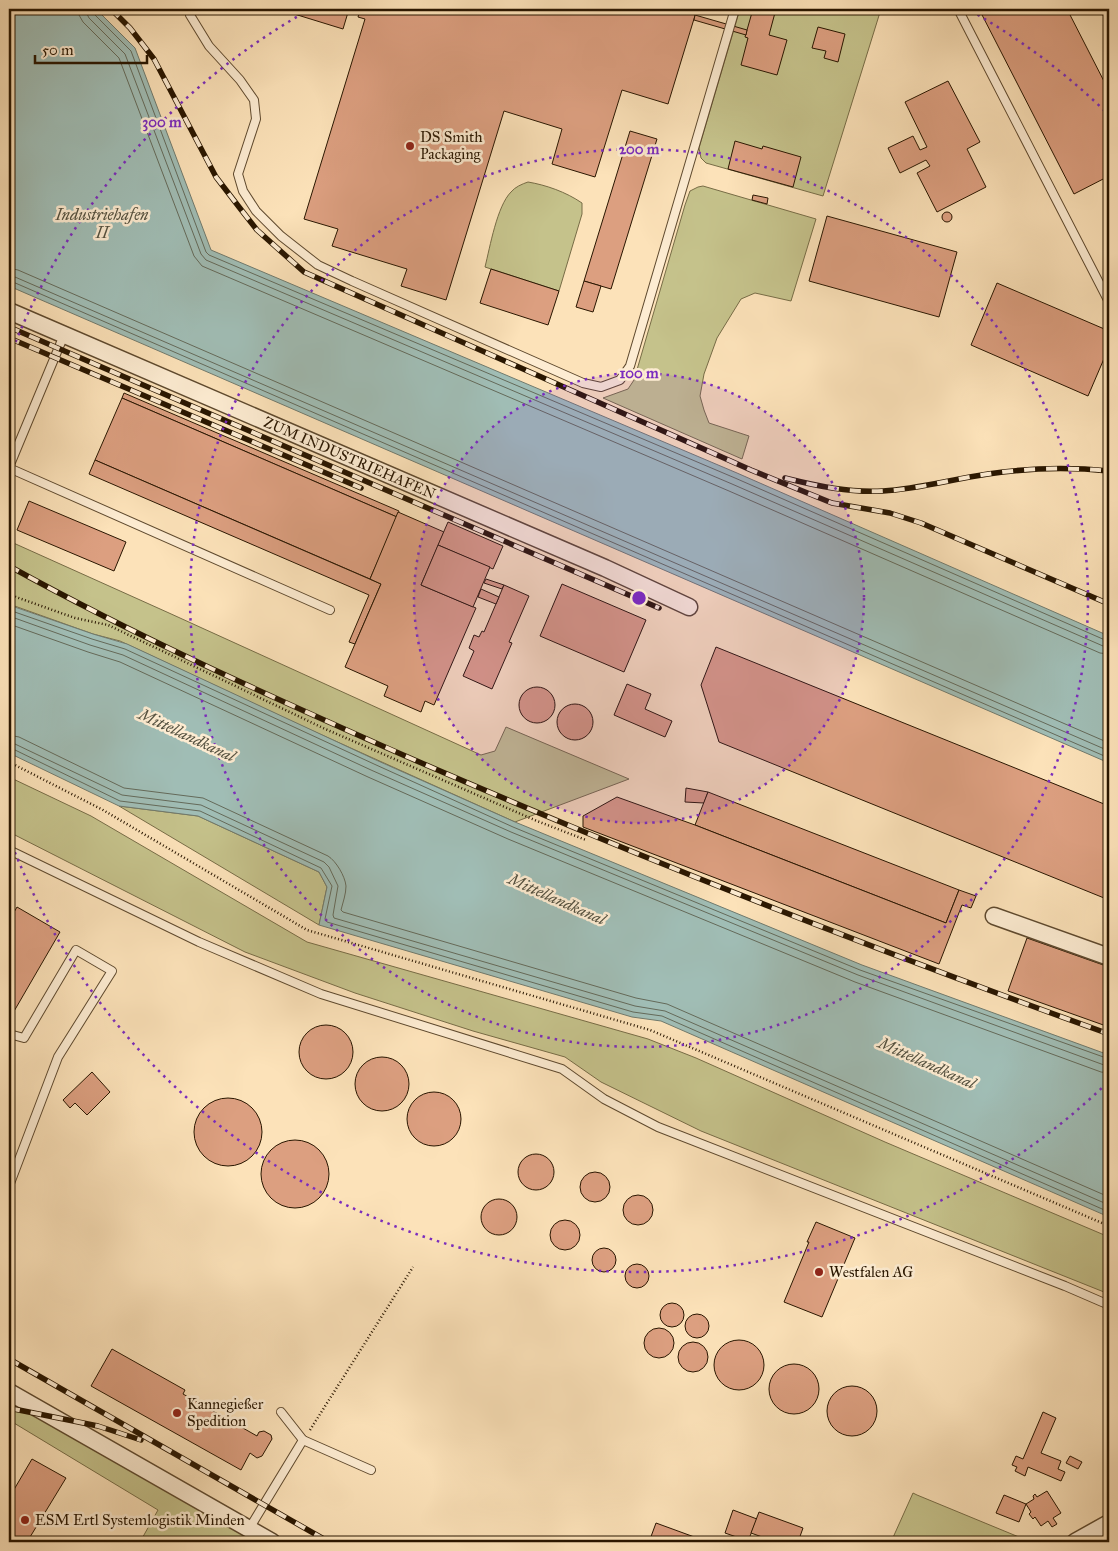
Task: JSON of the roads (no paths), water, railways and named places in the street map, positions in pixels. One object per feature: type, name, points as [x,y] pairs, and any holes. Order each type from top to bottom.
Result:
[{"type":"street","name":"ZUM INDUSTRIEHAFEN","points":[[9,311],[578,556],[690,607]]},
{"type":"street","points":[[994,916],[1109,957]]},
{"type":"street","points":[[9,1392],[272,1542]]},
{"type":"street","points":[[1075,1542],[1109,1523]]},
{"type":"lane","points":[[189,9],[190,15],[209,46],[240,80],[254,100],[256,118],[238,174],[243,191],[256,211],[282,236],[318,265],[583,383],[601,387],[620,380],[630,366],[735,9]]},
{"type":"lane","points":[[958,9],[1109,302]]},
{"type":"lane","points":[[64,334],[9,467],[330,610]]},
{"type":"lane","points":[[9,850],[199,942],[321,994],[562,1069],[604,1099],[658,1127],[1065,1286],[1109,1306]]},
{"type":"lane","points":[[9,1034],[24,1038],[76,950],[112,971],[58,1057],[9,1186]]},
{"type":"lane","points":[[9,1160],[17,1163]]},
{"type":"lane","points":[[281,1412],[303,1440],[371,1470]]},
{"type":"lane","points":[[248,1529],[303,1440]]},
{"type":"water","name":"Industriehafen II","points":[[9,9],[96,9],[135,48],[211,250],[737,473],[1109,636],[1109,763],[9,286]]},
{"type":"water","name":"Mittellandkanal","points":[[9,605],[127,644],[376,760],[515,822],[862,965],[1109,1055],[1109,1217],[661,1021],[632,1017],[319,925],[327,887],[319,872],[198,816],[119,806],[9,753]]},
{"type":"railway","points":[[111,9],[130,28],[154,59],[216,177],[257,230],[304,272],[751,470],[832,503],[890,513],[921,523],[1109,604]]},
{"type":"railway","points":[[9,327],[659,608]]},
{"type":"railway","points":[[9,338],[361,488]]},
{"type":"railway","points":[[785,478],[834,488],[858,491],[883,491],[1018,470],[1064,469],[1109,471]]},
{"type":"railway","points":[[9,566],[157,643],[258,690],[496,795],[757,902],[1109,1034]]},
{"type":"railway","points":[[9,1359],[329,1542]]},
{"type":"railway","points":[[9,1408],[98,1426],[141,1440]]},
{"type":"place","name":"DS Smith Packaging","points":[[410,146]]},
{"type":"place","name":"Westfalen AG","points":[[819,1272]]},
{"type":"place","name":"Kannegießer Spedition","points":[[177,1413]]},
{"type":"place","name":"ESM Ertl Systemlogistik Minden","points":[[25,1520]]}]
